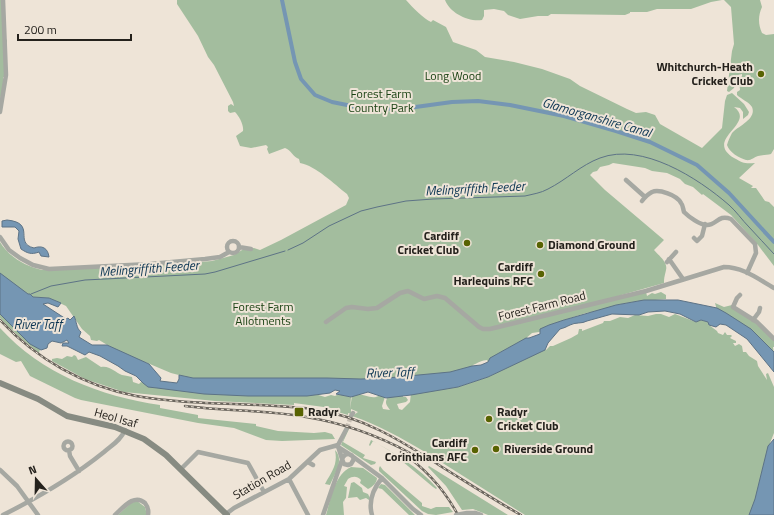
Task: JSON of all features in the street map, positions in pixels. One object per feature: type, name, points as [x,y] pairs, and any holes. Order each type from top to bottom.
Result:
[{"type":"main road","name":"Heol Isaf","points":[[0,383],[38,400],[67,416],[125,430],[153,444],[181,469],[225,514]]},
{"type":"street","points":[[0,112],[6,75],[3,0]]},
{"type":"street","points":[[626,180],[644,199],[649,193],[658,191],[672,196],[681,202],[684,212],[705,224],[712,224],[721,218],[726,217],[731,219],[755,244],[756,254],[746,272]]},
{"type":"street","points":[[694,238],[697,241],[702,236],[705,224]]},
{"type":"street","points":[[0,237],[9,250],[20,258],[33,265],[49,269],[205,260],[220,257],[229,252],[235,253],[238,251],[239,247]]},
{"type":"street","points":[[229,252],[227,246],[231,241],[237,242],[239,247]]},
{"type":"street","points":[[239,247],[251,248]]},
{"type":"street","points":[[676,252],[668,260],[683,279]]},
{"type":"street","name":"Forest Farm Road","points":[[326,322],[346,308],[377,308],[400,293],[408,291],[424,299],[439,296],[445,298],[483,329],[490,329],[646,291],[724,267],[733,267],[746,272],[774,288]]},
{"type":"street","points":[[740,295],[733,307],[753,320],[774,338]]},
{"type":"street","points":[[753,320],[760,308]]},
{"type":"street","points":[[347,428],[338,446],[344,464],[363,464]]},
{"type":"street","points":[[3,515],[29,502],[79,471],[121,438],[125,430]]},
{"type":"street","points":[[338,446],[382,478],[419,515]]},
{"type":"street","name":"Station Road","points":[[225,514],[290,478],[320,450],[338,446]]},
{"type":"street","points":[[69,450],[70,456],[79,471]]},
{"type":"street","points":[[181,469],[198,452],[248,463],[264,492]]},
{"type":"street","points":[[323,515],[342,459],[344,455],[350,454]]},
{"type":"street","points":[[339,471],[350,465],[354,459],[350,454]]},
{"type":"street","name":"Station Road","points":[[308,462],[313,465]]},
{"type":"street","points":[[0,470],[14,482],[38,515]]},
{"type":"street","points":[[290,478],[308,515]]},
{"type":"street","points":[[372,515],[370,504],[373,492],[382,478]]},
{"type":"street","points":[[115,515],[130,501],[136,499],[140,500],[146,505],[148,515]]},
{"type":"street","points":[[456,515],[467,513],[481,515]]},
{"type":"green space","points":[[0,0],[3,0],[4,38],[7,40],[3,77],[4,82],[0,100]]},
{"type":"green space","name":"Forest Farm Country Park","points":[[177,0],[406,0],[428,20],[431,22],[433,20],[446,27],[453,42],[476,50],[485,57],[542,69],[570,79],[580,86],[636,113],[646,112],[655,115],[660,124],[702,148],[722,128],[725,101],[727,95],[732,93],[744,104],[749,112],[743,119],[743,112],[740,108],[734,107],[739,113],[739,119],[736,126],[726,138],[724,144],[726,151],[734,158],[744,163],[755,163],[739,178],[753,186],[751,188],[756,188],[765,201],[769,202],[774,207],[774,266],[758,245],[731,215],[693,187],[667,173],[613,163],[600,167],[597,171],[590,175],[605,190],[664,240],[654,250],[666,264],[664,283],[618,296],[646,292],[647,296],[652,293],[655,294],[661,292],[666,295],[666,299],[616,305],[610,309],[586,313],[564,320],[539,332],[532,333],[524,340],[496,355],[488,362],[487,360],[482,361],[473,365],[471,368],[452,373],[419,375],[418,377],[363,380],[243,378],[202,381],[171,373],[145,362],[139,364],[99,340],[91,340],[90,336],[82,329],[66,306],[49,298],[33,297],[0,279],[0,242],[8,252],[18,260],[42,270],[212,261],[234,255],[242,250],[254,248],[260,250],[346,205],[349,198],[347,194],[325,176],[300,163],[299,159],[285,148],[269,154],[267,149],[268,147],[266,145],[251,148],[240,146],[236,136],[243,131],[240,118],[235,112],[230,113],[228,111],[228,106],[231,104],[234,106],[233,102],[198,36],[177,4]]},
{"type":"green space","points":[[445,0],[722,0],[691,9],[657,9],[647,12],[630,12],[625,15],[551,14],[548,16],[520,19],[508,15],[504,11],[494,9],[484,10],[482,20],[471,20],[455,13],[447,5]]},
{"type":"green space","points":[[724,0],[760,0],[762,7],[759,23],[762,33],[766,35],[774,34],[774,149],[771,154],[758,156],[749,160],[743,159],[735,154],[728,148],[727,145],[732,133],[749,119],[753,111],[751,105],[737,95],[737,92],[740,90],[739,81],[742,74],[738,75],[734,88],[729,92],[727,91],[734,44],[731,7]]},
{"type":"green space","points":[[715,303],[724,307],[732,305],[774,337],[774,355],[717,310]]},
{"type":"green space","points":[[0,312],[32,344],[40,349],[39,353],[0,318]]},
{"type":"green space","points":[[656,314],[669,317],[675,314],[696,322],[701,320],[708,322],[709,325],[718,333],[723,335],[725,332],[727,335],[731,335],[732,336],[730,338],[736,341],[736,343],[733,343],[735,346],[739,344],[742,346],[743,352],[746,352],[757,361],[758,366],[767,380],[766,374],[768,373],[774,387],[774,433],[770,443],[769,457],[752,515],[525,515],[441,462],[427,455],[425,452],[381,428],[352,416],[358,412],[351,409],[351,414],[348,413],[348,415],[331,408],[294,403],[294,405],[215,401],[124,392],[85,379],[52,361],[52,359],[62,359],[67,356],[72,357],[74,355],[78,360],[86,357],[101,367],[107,367],[122,375],[132,377],[133,382],[139,384],[141,382],[152,385],[315,394],[325,397],[331,395],[343,395],[351,397],[350,409],[352,396],[355,395],[359,394],[377,397],[380,395],[385,397],[382,406],[383,409],[390,410],[386,402],[388,394],[403,395],[403,397],[406,397],[408,400],[397,404],[399,409],[402,410],[410,402],[411,393],[458,387],[488,377],[541,350],[546,350],[550,346],[571,338],[578,334],[579,329],[582,329],[582,331],[603,323],[604,321],[610,321],[620,317],[628,318],[635,315],[648,316]]},
{"type":"green space","points":[[0,328],[16,344],[34,358],[53,370],[94,389],[116,396],[160,405],[160,408],[198,415],[198,418],[256,424],[256,426],[278,431],[314,433],[325,432],[332,434],[335,439],[282,441],[266,440],[234,428],[198,423],[81,400],[30,376],[21,361],[16,362],[0,354]]},
{"type":"green space","points":[[348,428],[349,429],[343,442],[365,455],[363,458],[376,462],[375,464],[371,465],[341,445]]},
{"type":"green space","points":[[335,450],[339,458],[338,468],[330,485],[325,484],[335,464]]},
{"type":"green space","points":[[390,451],[423,474],[437,488],[436,489]]},
{"type":"green space","points":[[380,466],[422,503],[422,506],[431,509],[436,507],[449,507],[453,512],[436,515],[428,514],[422,511],[379,471]]},
{"type":"green space","points":[[429,466],[508,515],[488,515],[473,509],[462,510],[446,486],[428,467]]},
{"type":"green space","points":[[351,467],[363,468],[377,478],[376,482],[368,489],[360,483],[361,480],[356,477],[348,479],[344,486],[347,487],[346,498],[343,502],[344,515],[326,515],[337,481],[345,471]]},
{"type":"green space","points":[[354,482],[362,488],[363,492],[368,494],[370,498],[369,500],[366,498],[360,500],[357,497],[348,498],[351,483]]},
{"type":"green space","points":[[381,484],[385,485],[415,515],[409,515],[382,489],[378,488]]},
{"type":"green space","points":[[137,501],[145,507],[147,515],[118,515],[131,503]]},
{"type":"water","points":[[7,220],[21,225],[25,242],[34,248],[42,247],[46,249],[49,257],[41,256],[39,252],[29,253],[21,249],[18,239],[19,231],[15,227],[2,227],[2,221]]},
{"type":"water","name":"River Taff","points":[[0,273],[33,297],[49,298],[61,303],[58,307],[48,303],[43,304],[66,319],[68,318],[70,320],[74,316],[77,327],[81,332],[79,337],[92,345],[107,345],[149,364],[161,378],[160,381],[177,383],[179,375],[193,378],[361,379],[450,372],[488,362],[490,358],[526,338],[540,334],[540,329],[549,325],[616,305],[644,300],[678,300],[717,308],[751,329],[774,352],[774,372],[747,339],[726,325],[720,324],[716,327],[709,325],[708,322],[701,320],[696,322],[680,314],[665,311],[648,312],[639,315],[612,314],[572,324],[560,329],[548,343],[545,350],[488,377],[458,387],[411,395],[386,398],[368,392],[351,397],[336,394],[340,391],[335,390],[330,393],[307,396],[248,396],[204,394],[148,387],[136,376],[100,356],[89,352],[85,355],[67,346],[62,346],[63,343],[69,343],[67,340],[61,343],[52,341],[48,344],[47,348],[41,350],[30,344],[0,314]]},
{"type":"water","points":[[774,439],[774,515],[749,515],[755,499],[768,446]]},
{"type":"waterway","name":"Glamorganshire Canal","points":[[282,0],[295,62],[301,79],[315,95],[332,102],[362,108],[401,109],[452,102],[478,101],[510,105],[564,116],[616,131],[650,142],[697,165],[729,193],[774,242]]},
{"type":"waterway","name":"Melingriffith Feeder","points":[[288,250],[303,243],[329,226],[361,211],[406,201],[525,196],[548,189],[593,161],[616,154],[634,155],[669,165],[702,184],[732,207],[774,254]]},
{"type":"waterway","name":"Melingriffith Feeder","points":[[31,294],[51,286],[85,280],[205,274],[285,251]]},
{"type":"tunnel","points":[[347,428],[351,416]]},
{"type":"railway","points":[[0,320],[14,334],[45,359],[80,378],[117,391],[136,396],[179,401],[268,405],[312,409],[348,417],[380,430],[396,439],[521,515]]},
{"type":"railway","points":[[185,406],[276,413],[320,420],[360,430],[410,453]]},
{"type":"railway","points":[[401,452],[426,472],[447,496],[458,515]]},
{"type":"place","name":"Whitchurch-Heath Cricket Club","points":[[761,74]]},
{"type":"place","name":"Cardiff Cricket Club","points":[[467,243]]},
{"type":"place","name":"Diamond Ground","points":[[540,245]]},
{"type":"place","name":"Cardiff Harlequins RFC","points":[[541,274]]},
{"type":"place","name":"Radyr","points":[[299,412]]},
{"type":"place","name":"Radyr Cricket Club","points":[[489,419]]},
{"type":"place","name":"Riverside Ground","points":[[496,449]]},
{"type":"place","name":"Cardiff Corinthians AFC","points":[[475,450]]},
{"type":"park label","name":"Long Wood","points":[[453,76]]},
{"type":"park label","name":"Forest Farm Allotments","points":[[263,314]]}]
